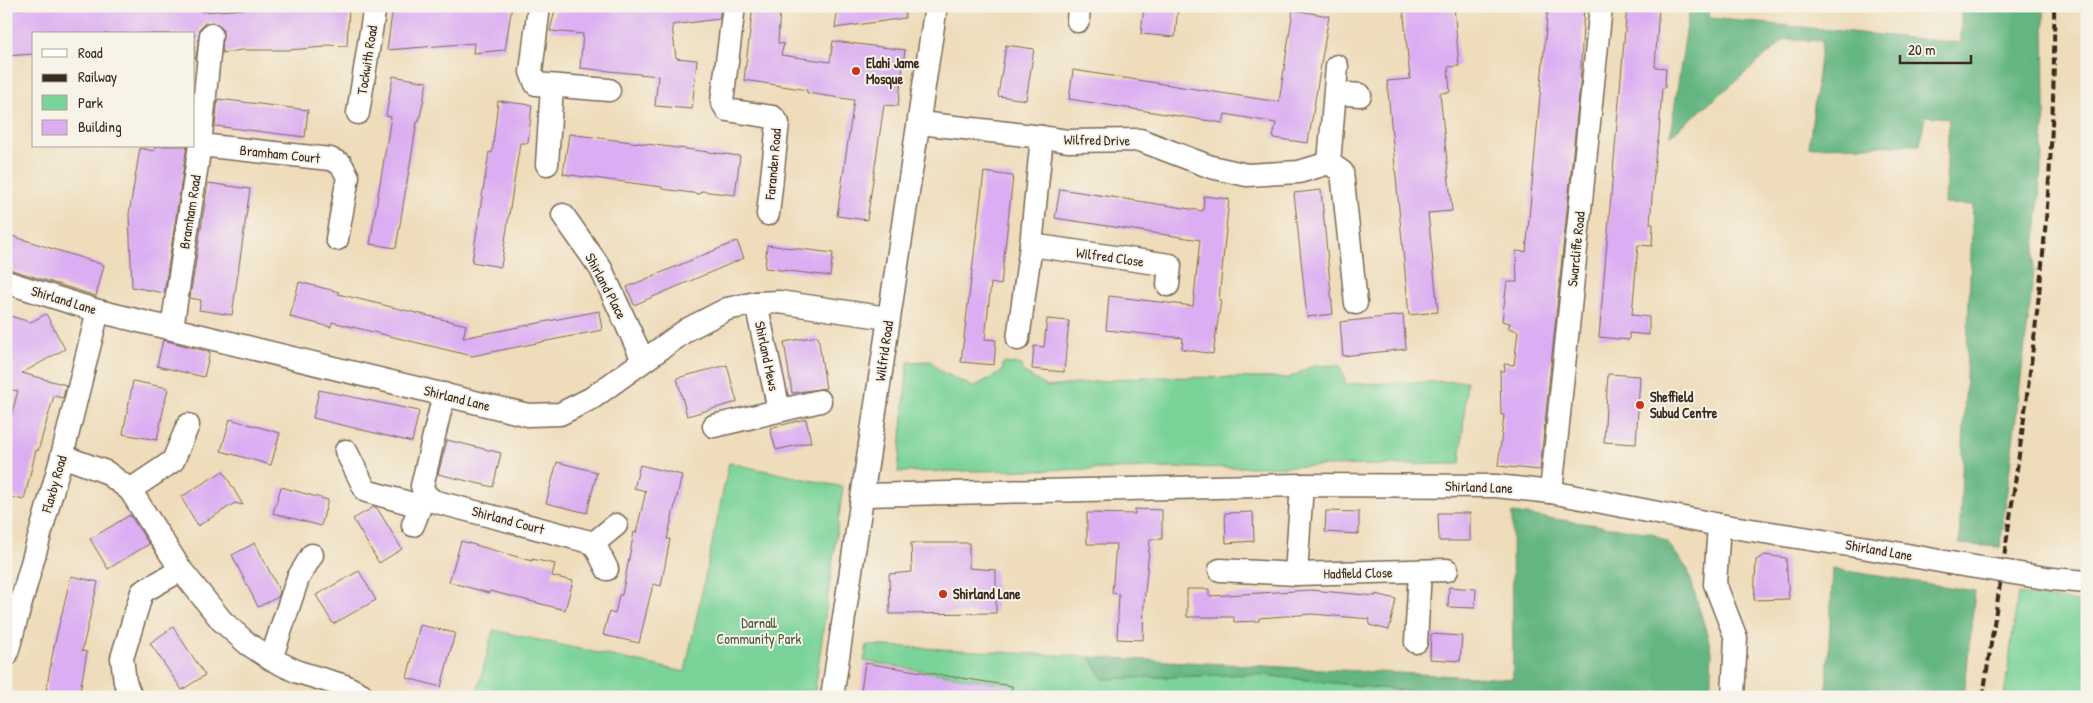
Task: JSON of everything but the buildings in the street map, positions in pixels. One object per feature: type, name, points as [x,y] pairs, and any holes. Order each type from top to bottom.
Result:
[{"type":"street","name":"Tockwith Road","points":[[358,113],[375,6]]},
{"type":"street","points":[[539,6],[531,72],[536,84],[609,90]]},
{"type":"street","name":"Faranden Road","points":[[734,6],[722,102],[727,110],[773,117],[778,123],[768,214]]},
{"type":"street","name":"Wilfrid Road","points":[[832,697],[864,495],[888,318],[920,123],[936,6]]},
{"type":"street","name":"Swarcliffe Road","points":[[1551,492],[1601,6]]},
{"type":"street","name":"Bramham Road","points":[[172,328],[200,145],[211,35]]},
{"type":"street","points":[[1337,66],[1329,163],[1342,172],[1356,303]]},
{"type":"street","points":[[547,164],[552,86]]},
{"type":"street","points":[[1336,94],[1360,95]]},
{"type":"street","name":"Wilfred Drive","points":[[920,123],[1042,137],[1068,142],[1140,140],[1211,166],[1247,175],[1299,172],[1329,163]]},
{"type":"street","points":[[1018,339],[1031,245],[1042,137]]},
{"type":"street","name":"Bramham Court","points":[[200,145],[330,159],[341,164],[348,177],[337,239]]},
{"type":"street","name":"Shirland Place","points":[[563,215],[601,270],[643,360]]},
{"type":"street","name":"Wilfred Close","points":[[1031,245],[1170,265],[1168,285]]},
{"type":"street","name":"Shirland Lane","points":[[6,282],[98,311],[528,415],[560,414],[592,398],[643,360],[696,325],[727,310],[756,303],[779,302],[888,318]]},
{"type":"street","name":"Shirland Mews","points":[[756,303],[779,410]]},
{"type":"street","name":"Flaxby Road","points":[[6,656],[62,456],[98,311]]},
{"type":"street","points":[[419,508],[422,486],[444,394]]},
{"type":"street","name":"Shirland Mews","points":[[714,426],[820,401]]},
{"type":"street","points":[[130,490],[173,461],[188,425]]},
{"type":"street","name":"Shirland Court","points":[[346,451],[366,491],[419,508],[433,501],[594,543]]},
{"type":"street","points":[[62,456],[106,472],[130,490],[181,570],[222,622],[248,644],[270,659],[298,672],[344,686],[361,694],[362,697]]},
{"type":"street","points":[[1296,574],[1302,485]]},
{"type":"street","name":"Shirland Lane","points":[[864,495],[1302,485],[1496,486],[1551,492],[1719,525],[1956,564],[2052,579],[2087,582]]},
{"type":"street","points":[[607,568],[594,543],[616,525]]},
{"type":"street","points":[[1719,525],[1715,584],[1736,638],[1733,697]]},
{"type":"street","points":[[270,659],[298,578],[312,555]]},
{"type":"street","points":[[131,697],[125,682],[122,658],[142,592],[181,570]]},
{"type":"street","name":"Hadfield Close","points":[[1220,570],[1296,574],[1447,570]]},
{"type":"street","points":[[1416,642],[1420,571]]},
{"type":"green space","points":[[1690,6],[1710,6],[1709,18],[1961,43],[1961,6],[2044,6],[2045,113],[2033,280],[2000,547],[1959,544],[1973,205],[1945,204],[1949,118],[1925,116],[1920,145],[1809,147],[1822,41],[1786,39],[1670,136]]},
{"type":"green space","points":[[931,361],[940,371],[973,387],[1002,372],[1003,363],[1022,365],[1023,372],[1047,387],[1142,377],[1289,378],[1312,366],[1340,365],[1346,384],[1467,381],[1460,464],[898,472],[908,362]]},
{"type":"green space","name":"Darnall Community Park","points":[[729,463],[843,487],[814,697],[476,697],[493,630],[685,672]]},
{"type":"green space","points":[[1512,513],[1652,533],[1668,543],[1688,570],[1712,652],[1710,697],[1461,697],[1253,674],[1103,679],[1090,657],[1513,679]]},
{"type":"green space","points":[[1833,569],[1975,591],[1964,697],[1826,697]]},
{"type":"green space","points":[[2018,594],[2087,603],[2087,697],[2004,697]]},
{"type":"green space","points":[[867,645],[1090,657],[1103,679],[1253,674],[1461,697],[993,697],[995,683],[864,661]]},
{"type":"railway","points":[[1983,697],[2021,439],[2042,266],[2049,180],[2054,6]]},
{"type":"place","name":"Elahi Jame Mosque","points":[[856,71]]},
{"type":"place","name":"Sheffield Subud Centre","points":[[1640,405]]},
{"type":"place","name":"Shirland Lane","points":[[943,594]]}]
